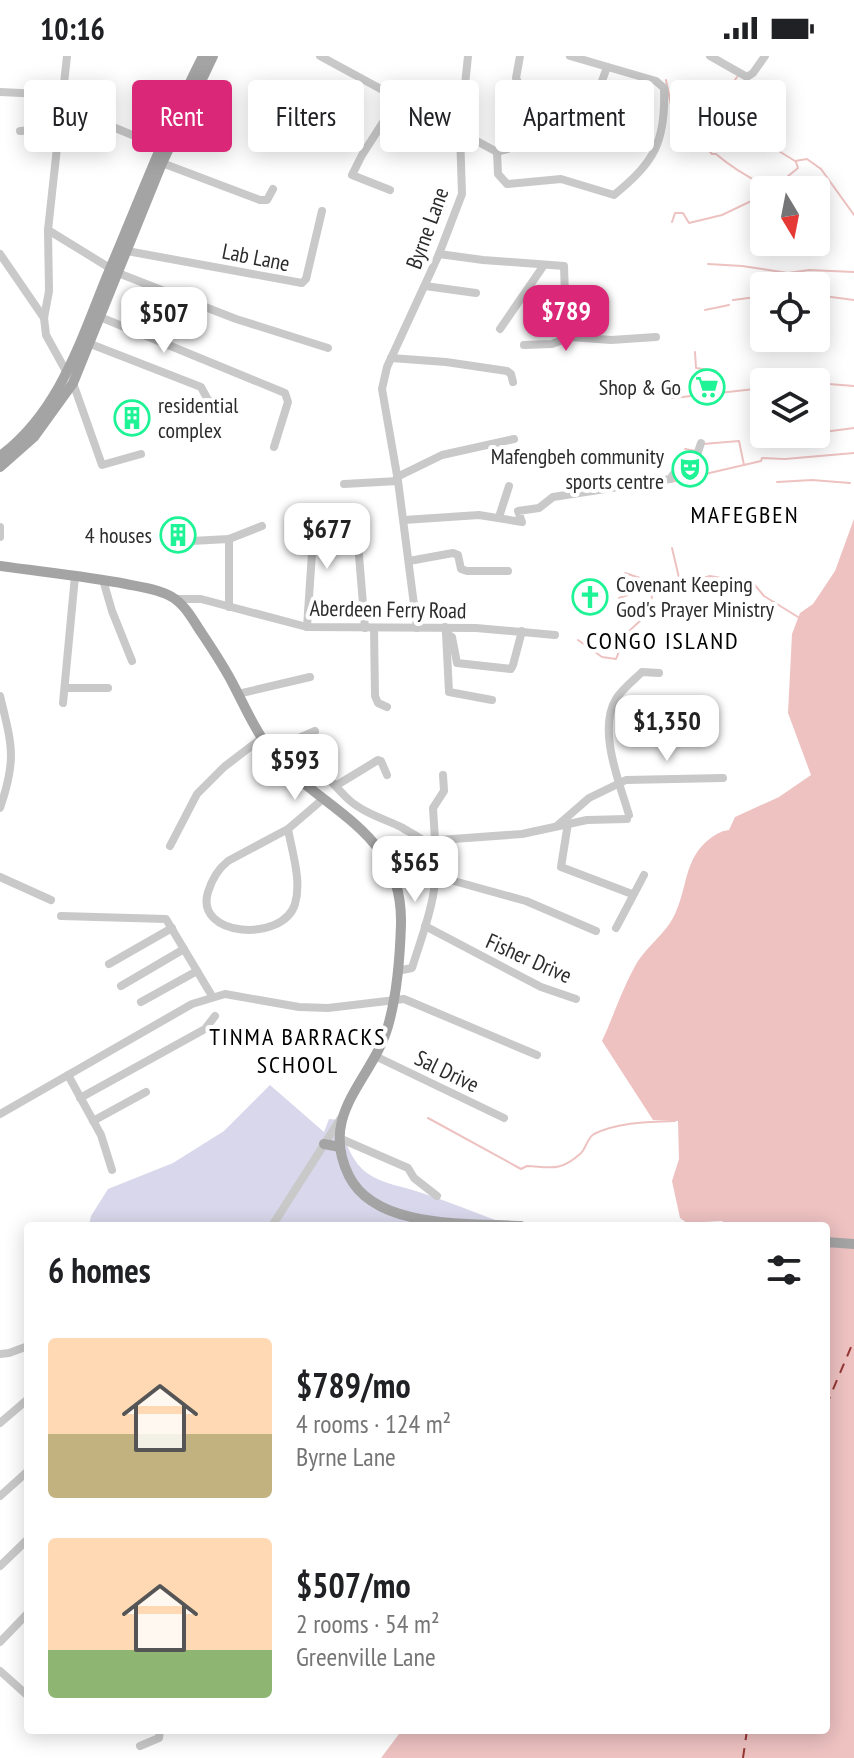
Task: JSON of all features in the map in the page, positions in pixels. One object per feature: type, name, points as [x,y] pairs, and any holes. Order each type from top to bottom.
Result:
[{"type":"main road","points":[[192,80],[203,56]]},
{"type":"main road","points":[[0,456],[44,412],[67,373],[114,271],[127,251],[162,163],[213,56]]},
{"type":"main road","points":[[0,467],[34,437],[73,383],[159,152]]},
{"type":"main road","points":[[0,566],[103,580],[140,587],[176,599],[218,658],[271,750],[376,843],[395,874],[401,909],[397,971],[399,999],[375,1056],[341,1118],[340,1143],[346,1169],[357,1189],[381,1207],[415,1218],[468,1222]]},
{"type":"main road","points":[[324,1144],[340,1143]]},
{"type":"main road","points":[[830,1242],[854,1244]]},
{"type":"street","points":[[65,80],[67,56]]},
{"type":"street","points":[[320,56],[380,89]]},
{"type":"street","name":"Byrne Lane","points":[[466,80],[468,56]]},
{"type":"street","points":[[517,80],[520,56]]},
{"type":"street","points":[[570,56],[653,80]]},
{"type":"street","points":[[600,80],[607,56]]},
{"type":"street","points":[[710,56],[747,77],[765,56]]},
{"type":"street","points":[[497,152],[498,174],[507,184],[561,179],[614,195],[654,156],[660,133],[664,88],[654,80]]},
{"type":"street","points":[[0,92],[24,93]]},
{"type":"street","points":[[380,127],[362,155],[353,177],[390,190]]},
{"type":"street","points":[[20,131],[24,131]]},
{"type":"street","points":[[56,152],[48,230],[49,291],[44,318],[46,335],[67,373]]},
{"type":"street","name":"Byrne Lane","points":[[417,628],[398,479],[382,389],[391,358],[439,254],[462,194],[461,152]]},
{"type":"street","points":[[162,163],[260,200],[267,200],[273,189]]},
{"type":"street","name":"Lab Lane","points":[[127,251],[302,283],[306,279],[322,211]]},
{"type":"street","points":[[48,230],[114,271],[236,319],[328,348]]},
{"type":"street","points":[[0,254],[44,318]]},
{"type":"street","points":[[439,254],[564,266],[566,323],[570,337]]},
{"type":"street","points":[[500,329],[544,265]]},
{"type":"street","points":[[425,286],[476,293]]},
{"type":"street","points":[[100,317],[190,352],[288,396],[274,447]]},
{"type":"street","points":[[524,345],[552,344],[570,337],[611,340],[656,337]]},
{"type":"street","points":[[88,343],[201,387],[208,400],[222,405]]},
{"type":"street","points":[[391,358],[507,371],[513,382]]},
{"type":"street","points":[[73,383],[102,465],[141,454]]},
{"type":"street","points":[[344,484],[398,479],[442,455],[514,439]]},
{"type":"street","points":[[404,520],[461,515],[522,522],[518,511],[539,508],[553,497],[670,479],[682,463],[696,458],[701,443]]},
{"type":"street","points":[[499,517],[509,486]]},
{"type":"street","points":[[355,507],[375,696],[378,703],[387,707]]},
{"type":"street","points":[[307,627],[312,553],[308,517]]},
{"type":"street","points":[[191,541],[229,539],[262,526]]},
{"type":"street","points":[[0,527],[0,537]]},
{"type":"street","points":[[229,539],[229,607]]},
{"type":"street","points":[[409,561],[453,553],[458,555],[461,569],[467,571],[508,571]]},
{"type":"street","points":[[63,703],[75,576]]},
{"type":"street","points":[[103,580],[132,661]]},
{"type":"street","name":"Aberdeen Ferry Road","points":[[176,599],[193,597],[307,627],[522,631],[555,635]]},
{"type":"street","points":[[446,630],[452,637],[457,663],[506,669],[513,665],[522,631]]},
{"type":"street","points":[[446,630],[449,692],[492,700]]},
{"type":"street","points":[[282,762],[298,760],[305,763],[337,785],[355,804],[430,841],[522,834],[568,823],[628,817],[618,782],[610,731],[616,699],[642,672],[659,673]]},
{"type":"street","points":[[238,694],[310,677]]},
{"type":"street","points":[[65,688],[108,688]]},
{"type":"street","points":[[0,696],[9,734],[12,775],[0,808]]},
{"type":"street","points":[[271,750],[315,731]]},
{"type":"street","points":[[170,846],[197,794],[224,767],[262,738]]},
{"type":"street","points":[[337,785],[378,760],[387,775]]},
{"type":"street","points":[[0,775],[12,775]]},
{"type":"street","points":[[397,971],[412,968],[425,926],[436,876],[430,841],[433,808],[444,791],[443,775]]},
{"type":"street","points":[[558,825],[589,798],[618,782],[723,778]]},
{"type":"street","points":[[288,829],[297,879],[297,894],[290,914],[274,926],[263,929],[227,926],[211,918],[207,912],[206,897],[219,868],[288,829],[323,799]]},
{"type":"street","points":[[568,823],[561,867],[632,894]]},
{"type":"street","points":[[616,928],[644,875]]},
{"type":"street","points":[[436,876],[526,901],[596,931]]},
{"type":"street","points":[[0,877],[51,900]]},
{"type":"street","points":[[61,916],[166,919],[212,996]]},
{"type":"street","name":"Fisher Drive","points":[[425,926],[541,987],[576,999]]},
{"type":"street","points":[[109,964],[172,928]]},
{"type":"street","points":[[121,986],[184,949]]},
{"type":"street","points":[[141,1002],[197,971]]},
{"type":"street","points":[[1,1112],[192,1004],[212,996],[237,995],[299,1007],[328,1008],[399,999],[537,1055]]},
{"type":"street","points":[[80,1098],[205,1029],[215,1016]]},
{"type":"street","name":"Sal Drive","points":[[375,1056],[504,1118]]},
{"type":"street","points":[[68,1075],[101,1135],[112,1170]]},
{"type":"street","points":[[93,1121],[146,1092]]},
{"type":"street","points":[[275,1222],[341,1118]]},
{"type":"street","points":[[340,1143],[408,1168],[414,1178],[437,1196]]},
{"type":"street","points":[[0,1354],[24,1347]]},
{"type":"street","points":[[0,1423],[24,1402]]},
{"type":"street","points":[[0,1496],[24,1475]]},
{"type":"street","points":[[0,1566],[24,1543]]},
{"type":"street","points":[[0,1642],[24,1617]]},
{"type":"street","points":[[0,1671],[24,1692]]},
{"type":"street","points":[[140,1746],[155,1741],[160,1734]]},
{"type":"shaded area","points":[[854,519],[854,1758],[381,1758],[399,1734],[830,1734],[830,1222],[686,1222],[680,1218],[672,1181],[679,1159],[678,1121],[653,1120],[602,1041],[638,961],[673,918],[691,864],[702,846],[716,834],[729,830],[735,817],[779,797],[811,775],[788,713],[792,634],[800,613],[813,604],[835,571]]},
{"type":"shaded area","points":[[270,1085],[324,1132],[329,1119],[340,1120],[352,1156],[373,1177],[501,1222],[90,1222],[108,1189],[173,1163],[224,1131]]},
{"type":"waterway","points":[[737,77],[711,119],[764,142],[795,161],[807,159],[821,169],[854,215]]},
{"type":"waterway","points":[[666,80],[671,105],[695,128],[712,154],[750,177]]},
{"type":"waterway","points":[[788,176],[798,168],[796,162]]},
{"type":"waterway","points":[[672,222],[675,213],[683,213],[689,223],[722,215],[750,202]]},
{"type":"waterway","points":[[708,264],[788,273],[809,270],[854,272]]},
{"type":"waterway","points":[[830,297],[854,300]]},
{"type":"waterway","points":[[733,300],[750,298]]},
{"type":"waterway","points":[[705,310],[729,305]]},
{"type":"waterway","points":[[695,352],[696,368],[716,371],[720,394]]},
{"type":"waterway","points":[[830,384],[854,386]]},
{"type":"waterway","points":[[606,391],[650,390],[673,398],[750,390]]},
{"type":"waterway","points":[[830,431],[854,428]]},
{"type":"waterway","points":[[703,444],[739,441],[744,465]]},
{"type":"waterway","points":[[685,449],[696,451]]},
{"type":"waterway","points":[[671,482],[761,461],[762,458],[854,453]]},
{"type":"waterway","points":[[777,482],[812,480],[850,483]]},
{"type":"waterway","points":[[672,548],[680,582]]},
{"type":"waterway","points":[[625,573],[643,579],[648,590]]},
{"type":"waterway","points":[[578,640],[602,657],[616,659],[626,634],[643,618],[653,592],[710,576],[754,584],[764,596],[798,617]]},
{"type":"waterway","points":[[619,598],[642,590],[652,595]]},
{"type":"waterway","points":[[428,1118],[521,1169],[567,1164],[582,1152],[591,1136],[613,1127],[675,1121]]},
{"type":"ferry route","points":[[830,1397],[854,1340]]},
{"type":"ferry route","points":[[743,1758],[746,1734]]},
{"type":"place","name":"Shop & Go","points":[[707,387]]},
{"type":"place","name":"residential complex","points":[[132,418]]},
{"type":"place","name":"Mafengbeh community sports centre","points":[[690,469]]},
{"type":"place","name":"4 houses","points":[[178,535]]},
{"type":"place","name":"Covenant Keeping God's Prayer Ministry","points":[[590,597]]},
{"type":"district","name":"MAFEGBEN","points":[[745,514]]},
{"type":"district","name":"CONGO ISLAND","points":[[663,640]]},
{"type":"district","name":"TINMA BARRACKS SCHOOL","points":[[298,1050]]}]
